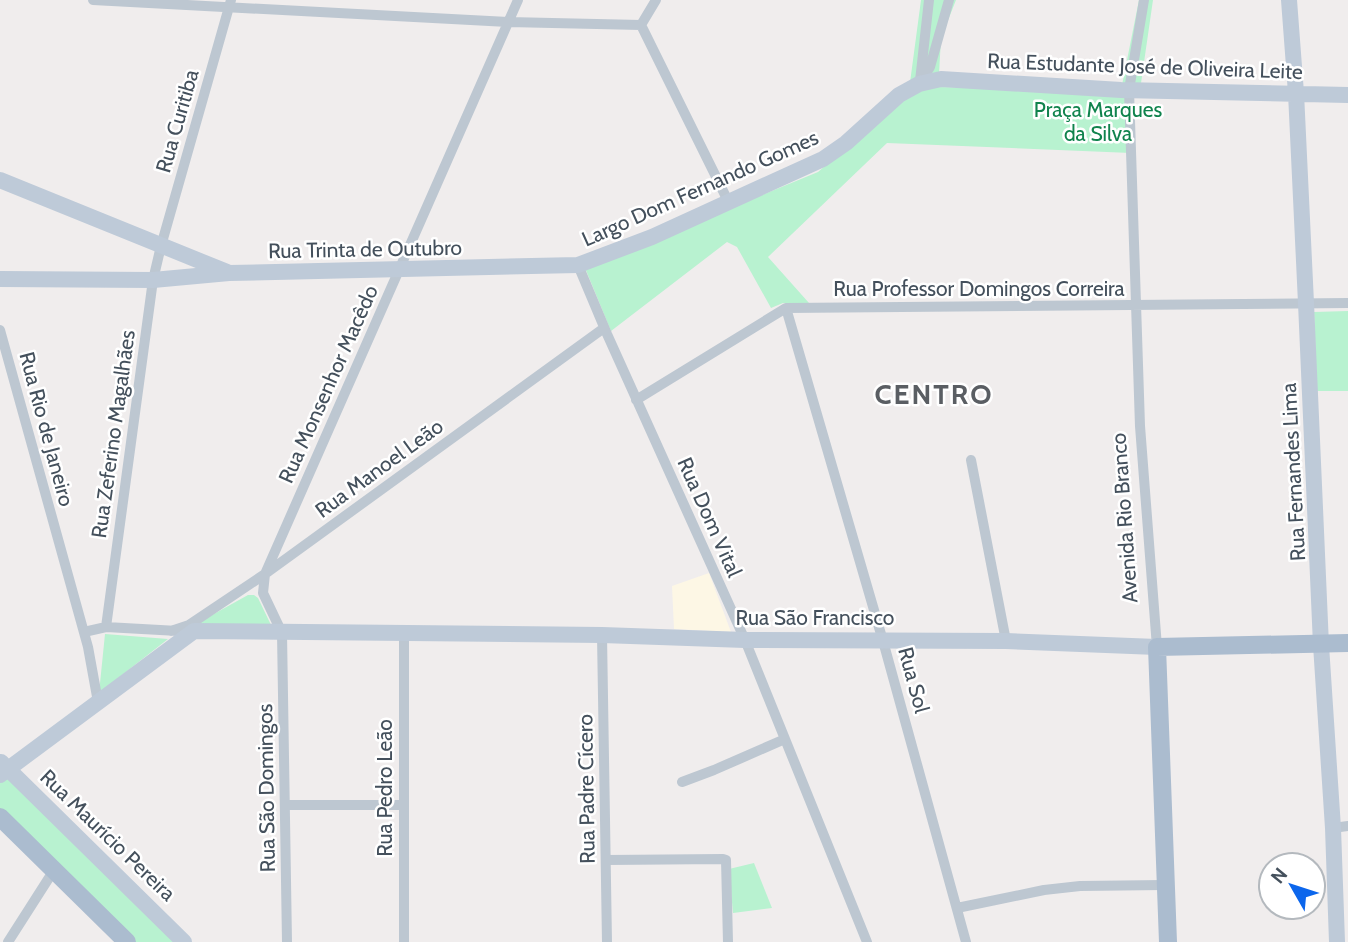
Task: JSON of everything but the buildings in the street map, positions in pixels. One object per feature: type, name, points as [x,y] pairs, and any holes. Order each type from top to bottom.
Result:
[{"type":"main road","name":"Rua São Francisco","points":[[1157,647],[1348,643]]},
{"type":"main road","name":"Avenida Rio Branco","points":[[1157,647],[1168,942]]},
{"type":"main road","points":[[0,817],[127,942]]},
{"type":"street","points":[[93,0],[230,4],[508,22],[641,25]]},
{"type":"street","name":"Rua Monsenhor Macêdo","points":[[282,633],[263,593],[265,574],[518,0]]},
{"type":"street","points":[[641,25],[656,0]]},
{"type":"street","points":[[919,84],[929,0]]},
{"type":"street","points":[[919,84],[930,66],[949,0]]},
{"type":"street","name":"Avenida Rio Branco","points":[[1144,0],[1129,90],[1140,426],[1157,647]]},
{"type":"street","name":"Rua Fernandes Lima","points":[[1289,0],[1296,93],[1321,645],[1341,827],[1337,942]]},
{"type":"street","name":"Rua Curitiba","points":[[161,246],[230,4]]},
{"type":"street","points":[[641,25],[729,203]]},
{"type":"street","name":"Largo Dom Fernando Gomes","points":[[578,265],[652,237],[823,159],[846,143],[899,94],[919,84],[941,79]]},
{"type":"street","name":"Rua Estudante José de Oliveira Leite","points":[[941,79],[1129,90],[1348,95]]},
{"type":"street","points":[[0,180],[229,273]]},
{"type":"street","name":"Rua Zeferino Magalhães","points":[[106,627],[153,280],[161,246]]},
{"type":"street","name":"Rua Trinta de Outubro","points":[[0,279],[153,280],[229,273],[578,265]]},
{"type":"street","name":"Rua Dom Vital","points":[[578,265],[745,640],[866,942]]},
{"type":"street","name":"Rua Professor Domingos Correira","points":[[786,308],[1348,303]]},
{"type":"street","points":[[636,400],[786,308]]},
{"type":"street","name":"Rua Sol","points":[[786,308],[883,641],[965,942]]},
{"type":"street","name":"Rua Manoel Leão","points":[[171,631],[189,625],[265,574],[604,328]]},
{"type":"street","name":"Rua Rio de Janeiro","points":[[0,330],[84,632],[98,702]]},
{"type":"street","points":[[971,460],[1006,641]]},
{"type":"street","points":[[84,632],[106,627],[194,631]]},
{"type":"street","points":[[3,769],[194,631]]},
{"type":"street","name":"Rua São Francisco","points":[[194,631],[602,635],[745,640],[1006,641],[1157,647]]},
{"type":"street","name":"Rua São Domingos","points":[[282,633],[287,942]]},
{"type":"street","name":"Rua Pedro Leão","points":[[404,633],[404,942]]},
{"type":"street","name":"Rua Padre Cícero","points":[[602,635],[607,942]]},
{"type":"street","points":[[682,782],[785,738]]},
{"type":"street","name":"Rua Maurício Pereira","points":[[3,769],[184,942]]},
{"type":"street","points":[[286,805],[403,805]]},
{"type":"street","points":[[607,860],[726,860],[728,942]]},
{"type":"street","points":[[8,942],[54,870]]},
{"type":"street","points":[[957,908],[1044,890],[1080,886],[1164,885]]},
{"type":"shaded area","points":[[709,573],[731,632],[674,629],[672,586]]},
{"type":"green space","points":[[921,0],[956,0],[941,38],[939,74],[909,90]]},
{"type":"green space","name":"Praça Marques da Silva","points":[[1139,0],[1153,0],[1140,90],[1130,90],[1131,153],[887,143],[768,257],[809,303],[783,303],[771,308],[737,247],[727,242],[611,331],[585,268],[818,172],[904,98],[920,90],[936,87],[1121,90]]},
{"type":"green space","points":[[1348,311],[1348,391],[1317,391],[1314,312]]},
{"type":"green space","points":[[248,595],[258,598],[272,627],[185,630]]},
{"type":"green space","points":[[105,634],[168,639],[99,693]]},
{"type":"green space","points":[[0,762],[184,942],[127,942],[0,817]]},
{"type":"green space","points":[[754,863],[772,908],[733,913],[729,869]]},
{"type":"district","name":"CENTRO","points":[[934,394]]}]
